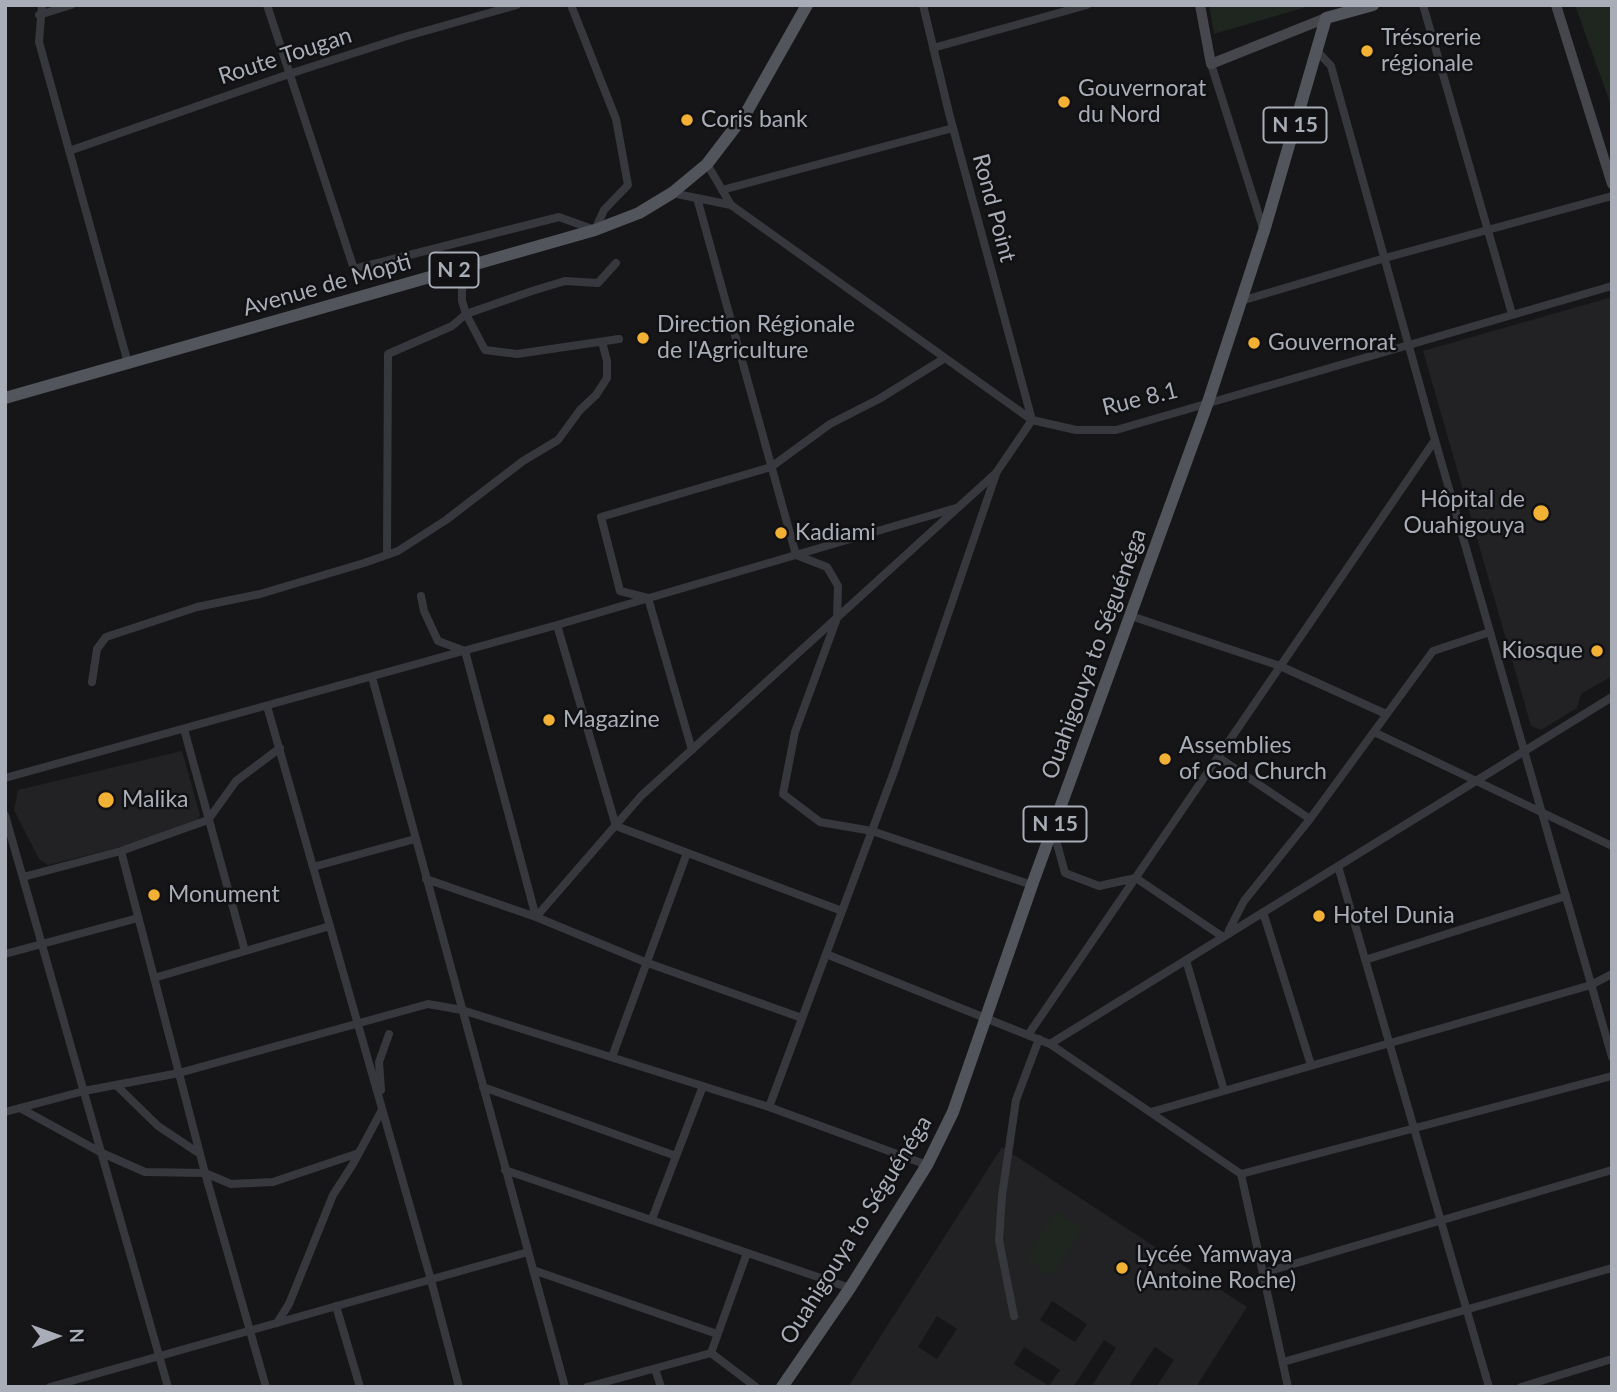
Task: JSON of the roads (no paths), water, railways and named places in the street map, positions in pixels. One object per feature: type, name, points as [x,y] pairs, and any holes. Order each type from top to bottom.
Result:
[{"type":"main road","name":"Avenue de Mopti","points":[[5,398],[595,230],[639,213],[672,193],[707,164],[746,113],[807,5]]},
{"type":"main road","points":[[1200,5],[1211,64],[1326,18],[1373,5]]},
{"type":"main road","points":[[1556,5],[1612,184]]},
{"type":"main road","name":"Ouahigouya to Séguénéga","points":[[782,1387],[850,1288],[927,1165],[953,1112],[1032,885],[1208,402],[1264,231],[1326,18]]},
{"type":"street","points":[[42,5],[39,15],[39,42],[128,363]]},
{"type":"street","points":[[39,15],[71,5]]},
{"type":"street","points":[[267,5],[354,269],[559,216],[595,230],[604,210],[628,185],[616,119],[571,5]]},
{"type":"street","name":"Route Tougan","points":[[69,150],[289,74],[404,37],[517,5]]},
{"type":"street","name":"Rond Point","points":[[923,5],[953,128],[1032,420]]},
{"type":"street","points":[[933,48],[1087,5]]},
{"type":"street","points":[[1423,5],[1512,314]]},
{"type":"street","points":[[1317,51],[1331,66],[1612,1057]]},
{"type":"street","points":[[1211,64],[1264,231]]},
{"type":"street","points":[[722,190],[953,128]]},
{"type":"street","name":"Rue 8.1","points":[[707,164],[731,205],[1032,420],[1076,430],[1116,430],[1612,286]]},
{"type":"street","name":"Rue 8.1","points":[[672,193],[731,205]]},
{"type":"street","points":[[1241,301],[1385,258],[1612,196]]},
{"type":"street","points":[[697,198],[796,555]]},
{"type":"street","points":[[387,555],[388,354],[452,326],[466,314],[565,281],[598,283],[616,263]]},
{"type":"street","points":[[468,266],[462,290],[466,314],[485,350],[517,354],[619,339]]},
{"type":"street","points":[[92,682],[97,649],[106,637],[197,607],[260,594],[387,555],[398,551],[446,520],[523,461],[558,440],[607,377],[607,361],[602,342]]},
{"type":"street","points":[[648,598],[620,591],[601,517],[771,467],[830,424],[879,399],[945,358]]},
{"type":"street","points":[[536,917],[641,796],[996,473],[1032,420]]},
{"type":"street","points":[[1028,1035],[1435,440]]},
{"type":"street","points":[[769,1107],[925,684],[996,473]]},
{"type":"street","points":[[5,778],[465,651],[958,508]]},
{"type":"street","points":[[796,555],[827,567],[838,586],[837,618],[795,732],[783,794],[820,822],[872,831],[1032,885]]},
{"type":"street","points":[[421,597],[424,611],[438,641],[465,651]]},
{"type":"street","points":[[648,598],[692,750]]},
{"type":"street","points":[[1131,616],[1280,666],[1386,714]]},
{"type":"street","points":[[556,625],[616,826]]},
{"type":"street","points":[[1226,934],[1244,901],[1310,819],[1433,651],[1490,632]]},
{"type":"street","points":[[465,651],[536,917]]},
{"type":"street","points":[[372,677],[565,1387]]},
{"type":"street","points":[[1050,1044],[1612,697]]},
{"type":"street","points":[[267,706],[459,1387]]},
{"type":"street","points":[[184,729],[245,951]]},
{"type":"street","points":[[1374,732],[1612,846]]},
{"type":"street","points":[[23,877],[121,851],[208,820],[236,781],[280,748]]},
{"type":"street","points":[[1218,757],[1310,819]]},
{"type":"street","points":[[5,815],[169,1387]]},
{"type":"street","points":[[616,826],[842,911]]},
{"type":"street","points":[[1054,829],[1065,873],[1100,886],[1136,877],[1226,934]]},
{"type":"street","points":[[313,867],[415,839]]},
{"type":"street","points":[[121,851],[205,1173],[266,1387]]},
{"type":"street","points":[[612,1057],[687,853]]},
{"type":"street","points":[[1338,866],[1489,1387]]},
{"type":"street","points":[[426,879],[536,917],[645,962],[802,1017]]},
{"type":"street","points":[[1364,960],[1566,896]]},
{"type":"street","points":[[1263,912],[1311,1065]]},
{"type":"street","points":[[5,954],[138,918]]},
{"type":"street","points":[[154,978],[330,926]]},
{"type":"street","points":[[826,954],[1050,1044],[1241,1174],[1288,1387]]},
{"type":"street","points":[[1186,960],[1224,1090]]},
{"type":"street","points":[[1151,1112],[1591,985],[1612,974]]},
{"type":"street","points":[[5,1112],[84,1091],[179,1073],[428,1004],[462,1010],[769,1107],[927,1165]]},
{"type":"street","points":[[276,1323],[289,1304],[333,1195],[382,1110],[379,1062],[389,1034]]},
{"type":"street","points":[[1014,1316],[999,1240],[1002,1196],[1016,1100],[1039,1039]]},
{"type":"street","points":[[1241,1174],[1612,1076]]},
{"type":"street","points":[[116,1085],[158,1126],[201,1155]]},
{"type":"street","points":[[652,1219],[703,1086]]},
{"type":"street","points":[[483,1087],[676,1156]]},
{"type":"street","points":[[20,1108],[102,1153],[145,1172],[205,1173],[230,1184],[273,1182],[359,1153]]},
{"type":"street","points":[[505,1170],[850,1288]]},
{"type":"street","points":[[1263,1273],[1612,1170]]},
{"type":"street","points":[[50,1387],[528,1252]]},
{"type":"street","points":[[711,1353],[747,1253]]},
{"type":"street","points":[[1283,1362],[1612,1268]]},
{"type":"street","points":[[533,1270],[717,1334]]},
{"type":"street","points":[[336,1306],[360,1387]]},
{"type":"street","points":[[587,1387],[711,1353]]},
{"type":"street","points":[[711,1353],[756,1387]]},
{"type":"street","points":[[1521,1387],[1612,1359]]},
{"type":"street","points":[[655,1369],[661,1387]]},
{"type":"place","name":"Trésorerie régionale","points":[[1367,51]]},
{"type":"place","name":"Gouvernorat du Nord","points":[[1064,102]]},
{"type":"place","name":"Coris bank","points":[[687,120]]},
{"type":"place","name":"Direction Régionale de l'Agriculture","points":[[643,338]]},
{"type":"place","name":"Gouvernorat","points":[[1254,343]]},
{"type":"place","name":"Hôpital de Ouahigouya","points":[[1541,513]]},
{"type":"place","name":"Kadiami","points":[[781,533]]},
{"type":"place","name":"Kiosque","points":[[1597,651]]},
{"type":"place","name":"Magazine","points":[[549,720]]},
{"type":"place","name":"Assemblies of God Church","points":[[1165,759]]},
{"type":"place","name":"Malika","points":[[106,800]]},
{"type":"place","name":"Monument","points":[[154,895]]},
{"type":"place","name":"Hotel Dunia","points":[[1319,916]]},
{"type":"place","name":"Lycée Yamwaya (Antoine Roche)","points":[[1122,1268]]}]
